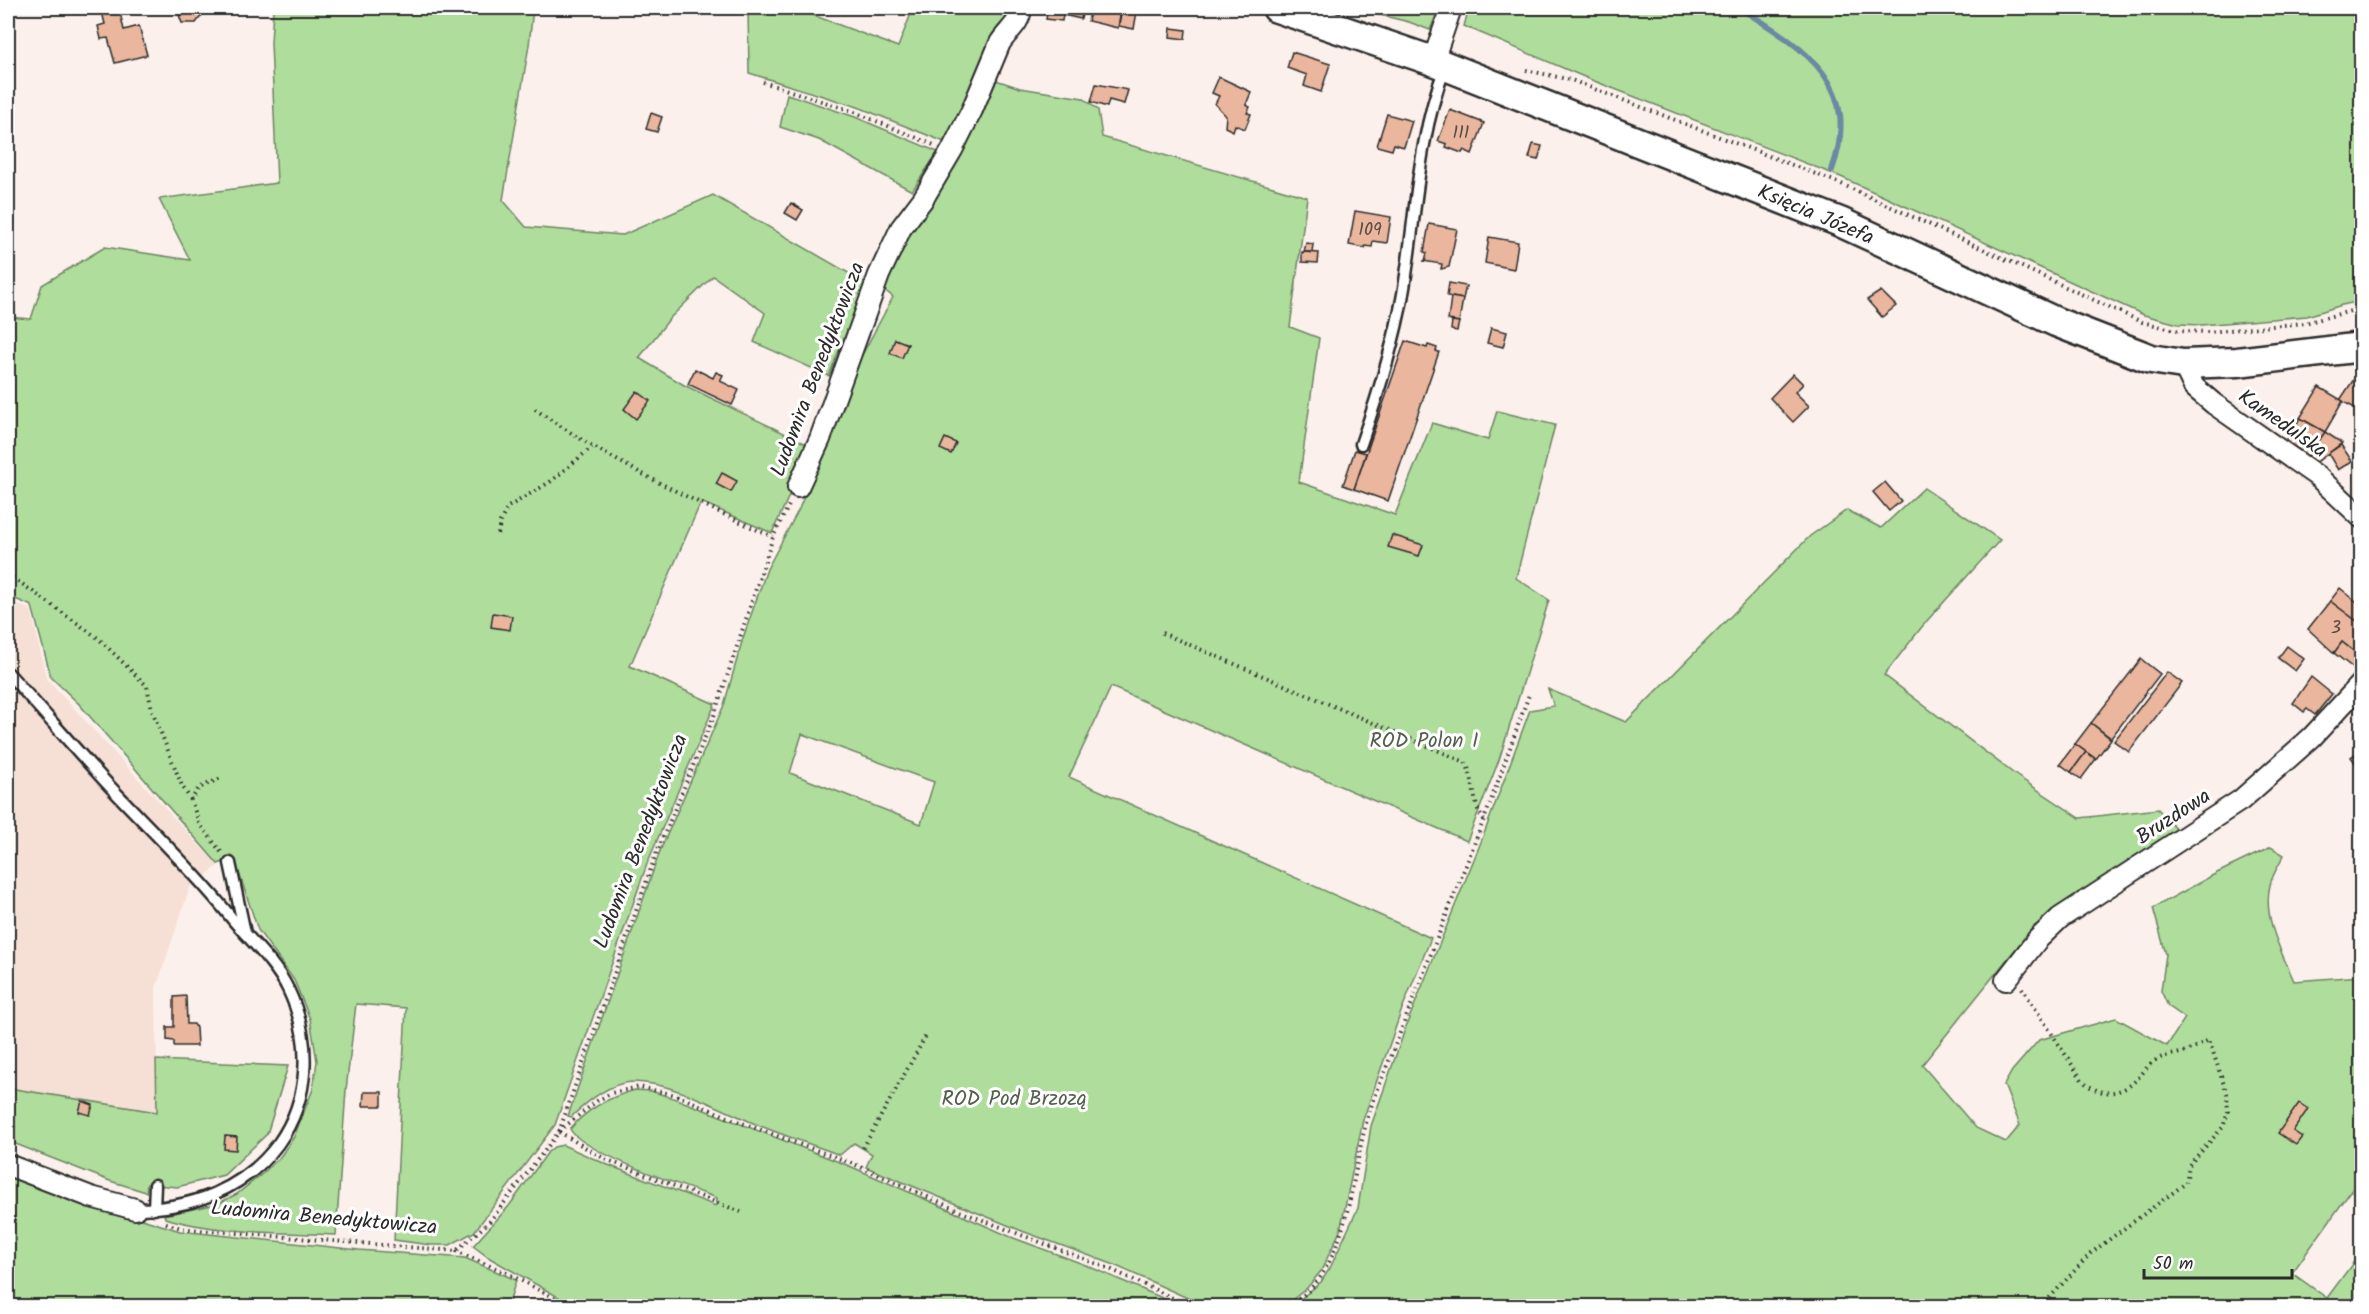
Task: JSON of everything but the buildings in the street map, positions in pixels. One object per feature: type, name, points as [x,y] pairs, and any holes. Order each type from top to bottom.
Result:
[{"type":"main road","name":"Księcia Józefa","points":[[1277,8],[1439,64],[1840,222],[2046,318],[2151,359],[2183,364],[2237,362],[2361,347]]},
{"type":"street","name":"Ludomira Benedyktowicza","points":[[798,487],[820,439],[879,275],[901,228],[923,199],[951,150],[972,110],[1000,43],[1006,33],[1019,21],[1021,8]]},
{"type":"street","points":[[1439,64],[1450,8]]},
{"type":"street","name":"Kamedulska","points":[[2183,364],[2194,387],[2214,404],[2317,476],[2361,518]]},
{"type":"street","name":"Bruzdowa","points":[[2009,975],[2037,940],[2060,918],[2241,800],[2312,737],[2361,683]]},
{"type":"street","points":[[8,1165],[91,1197],[144,1209]]},
{"type":"lane","points":[[1361,444],[1378,395],[1403,295],[1439,64]]},
{"type":"lane","points":[[8,673],[116,792],[200,879],[246,935],[287,986],[304,1036],[306,1064],[295,1114],[274,1149],[234,1184],[215,1195],[194,1202],[144,1209]]},
{"type":"lane","points":[[230,863],[246,935]]},
{"type":"lane","points":[[144,1209],[155,1185]]},
{"type":"path","points":[[1518,69],[1571,80],[1839,183],[2142,322],[2180,331],[2208,332],[2305,323],[2361,308]]},
{"type":"path","points":[[762,82],[852,111],[930,144],[951,150]]},
{"type":"path","points":[[535,409],[592,447],[646,478],[773,537]]},
{"type":"path","points":[[498,534],[500,522],[508,507],[550,482],[592,447]]},
{"type":"path","name":"Ludomira Benedyktowicza","points":[[144,1209],[181,1228],[456,1251],[490,1221],[559,1132],[656,854],[714,716],[773,537],[798,487]]},
{"type":"path","points":[[8,574],[98,638],[147,686],[152,710],[199,823],[230,863]]},
{"type":"path","points":[[1162,633],[1465,762],[1471,771],[1478,813],[1484,819]]},
{"type":"path","points":[[1288,1306],[1304,1296],[1318,1280],[1345,1223],[1363,1129],[1396,1038],[1484,819],[1530,692]]},
{"type":"path","points":[[191,800],[199,788],[223,777]]},
{"type":"path","points":[[2009,975],[2072,1066],[2090,1088],[2111,1093],[2123,1090],[2140,1076],[2151,1062],[2209,1040],[2227,1094],[2228,1112],[2223,1127],[2189,1165],[2186,1183],[2091,1253],[2042,1306]]},
{"type":"path","points":[[863,1148],[927,1034]]},
{"type":"path","points":[[741,1212],[605,1159],[559,1132],[610,1093],[639,1087],[668,1093],[854,1164],[959,1211],[1110,1269],[1190,1306]]},
{"type":"path","points":[[456,1251],[507,1273],[569,1306]]},
{"type":"shaded area","points":[[8,600],[31,610],[46,678],[218,866],[190,887],[156,988],[157,1112],[8,1088]]},
{"type":"green space","points":[[273,8],[533,8],[503,200],[526,227],[623,235],[713,195],[866,283],[829,376],[754,342],[765,313],[713,276],[670,318],[639,358],[684,385],[807,444],[811,448],[772,533],[701,502],[630,666],[715,704],[647,864],[555,1125],[474,1232],[450,1245],[394,1240],[406,1008],[356,1004],[346,1090],[336,1235],[228,1230],[165,1218],[164,1215],[217,1204],[237,1194],[280,1157],[294,1137],[313,1089],[317,1061],[310,1019],[294,980],[258,930],[234,858],[218,864],[79,704],[51,677],[32,606],[8,596],[8,317],[31,319],[42,285],[105,247],[190,260],[159,199],[277,183],[271,43]]},
{"type":"green space","points":[[748,8],[794,8],[898,47],[912,11],[905,8],[979,8],[1015,19],[947,143],[858,107],[749,73]]},
{"type":"green space","points":[[1380,8],[1439,8],[1430,30],[1376,14]]},
{"type":"green space","points":[[1469,8],[2361,9],[2361,301],[2307,316],[2201,325],[2178,324],[2144,315],[1841,177],[1589,79],[1464,26]]},
{"type":"green space","points":[[990,78],[1020,88],[1083,98],[1098,110],[1102,137],[1307,197],[1290,327],[1319,338],[1299,482],[1395,515],[1432,423],[1488,440],[1497,411],[1555,425],[1516,578],[1549,600],[1499,760],[1467,841],[1111,687],[1069,777],[1431,938],[1402,1009],[1363,1120],[1340,1231],[1321,1271],[1307,1288],[1288,1303],[1258,1306],[1205,1306],[1112,1264],[1022,1231],[866,1167],[872,1154],[854,1143],[840,1155],[664,1087],[633,1082],[616,1085],[592,1099],[571,1117],[568,1116],[660,851],[724,705],[743,638],[767,569],[799,509],[853,372],[893,297],[883,289],[883,280]],"holes":[[[802,734],[934,782],[921,824],[790,773]]]},
{"type":"green space","points":[[787,94],[855,117],[938,152],[912,191],[819,140],[780,127]]},
{"type":"green space","points":[[1924,488],[2000,540],[1925,623],[1884,675],[2017,776],[2080,818],[2158,809],[2179,832],[2033,927],[1922,1065],[1976,1128],[2006,1142],[2020,1125],[2004,1085],[2012,1071],[2039,1040],[2116,1018],[2167,1046],[2185,1018],[2168,1006],[2161,991],[2166,954],[2153,908],[2271,847],[2284,855],[2271,881],[2268,897],[2271,922],[2294,981],[2361,976],[2361,1177],[2292,1273],[2327,1298],[2361,1252],[2361,1306],[1292,1306],[1321,1282],[1358,1208],[1371,1126],[1408,1021],[1481,842],[1530,710],[1554,706],[1548,689],[1626,722],[1810,536],[1847,510],[1881,528]]},
{"type":"green space","points":[[156,1060],[288,1066],[267,1134],[224,1175],[177,1187],[147,1184],[146,1192],[110,1181],[8,1141],[8,1088],[157,1112]]},
{"type":"green space","points":[[635,1090],[651,1091],[676,1099],[852,1167],[1011,1237],[1083,1264],[1181,1306],[574,1306],[473,1246],[509,1206],[548,1152],[554,1147],[563,1145],[608,1165],[716,1206],[717,1198],[614,1158],[578,1138],[570,1129],[584,1115],[599,1105]]},
{"type":"green space","points":[[8,1170],[98,1205],[180,1231],[359,1250],[465,1258],[516,1280],[508,1306],[8,1306]]},
{"type":"waterway","points":[[1740,8],[1806,54],[1822,72],[1834,91],[1840,114],[1840,140],[1832,170]]},
{"type":"park label","name":"ROD Polon I","points":[[1424,740]]},
{"type":"park label","name":"ROD Pod Brzozą","points":[[1014,1098]]}]
